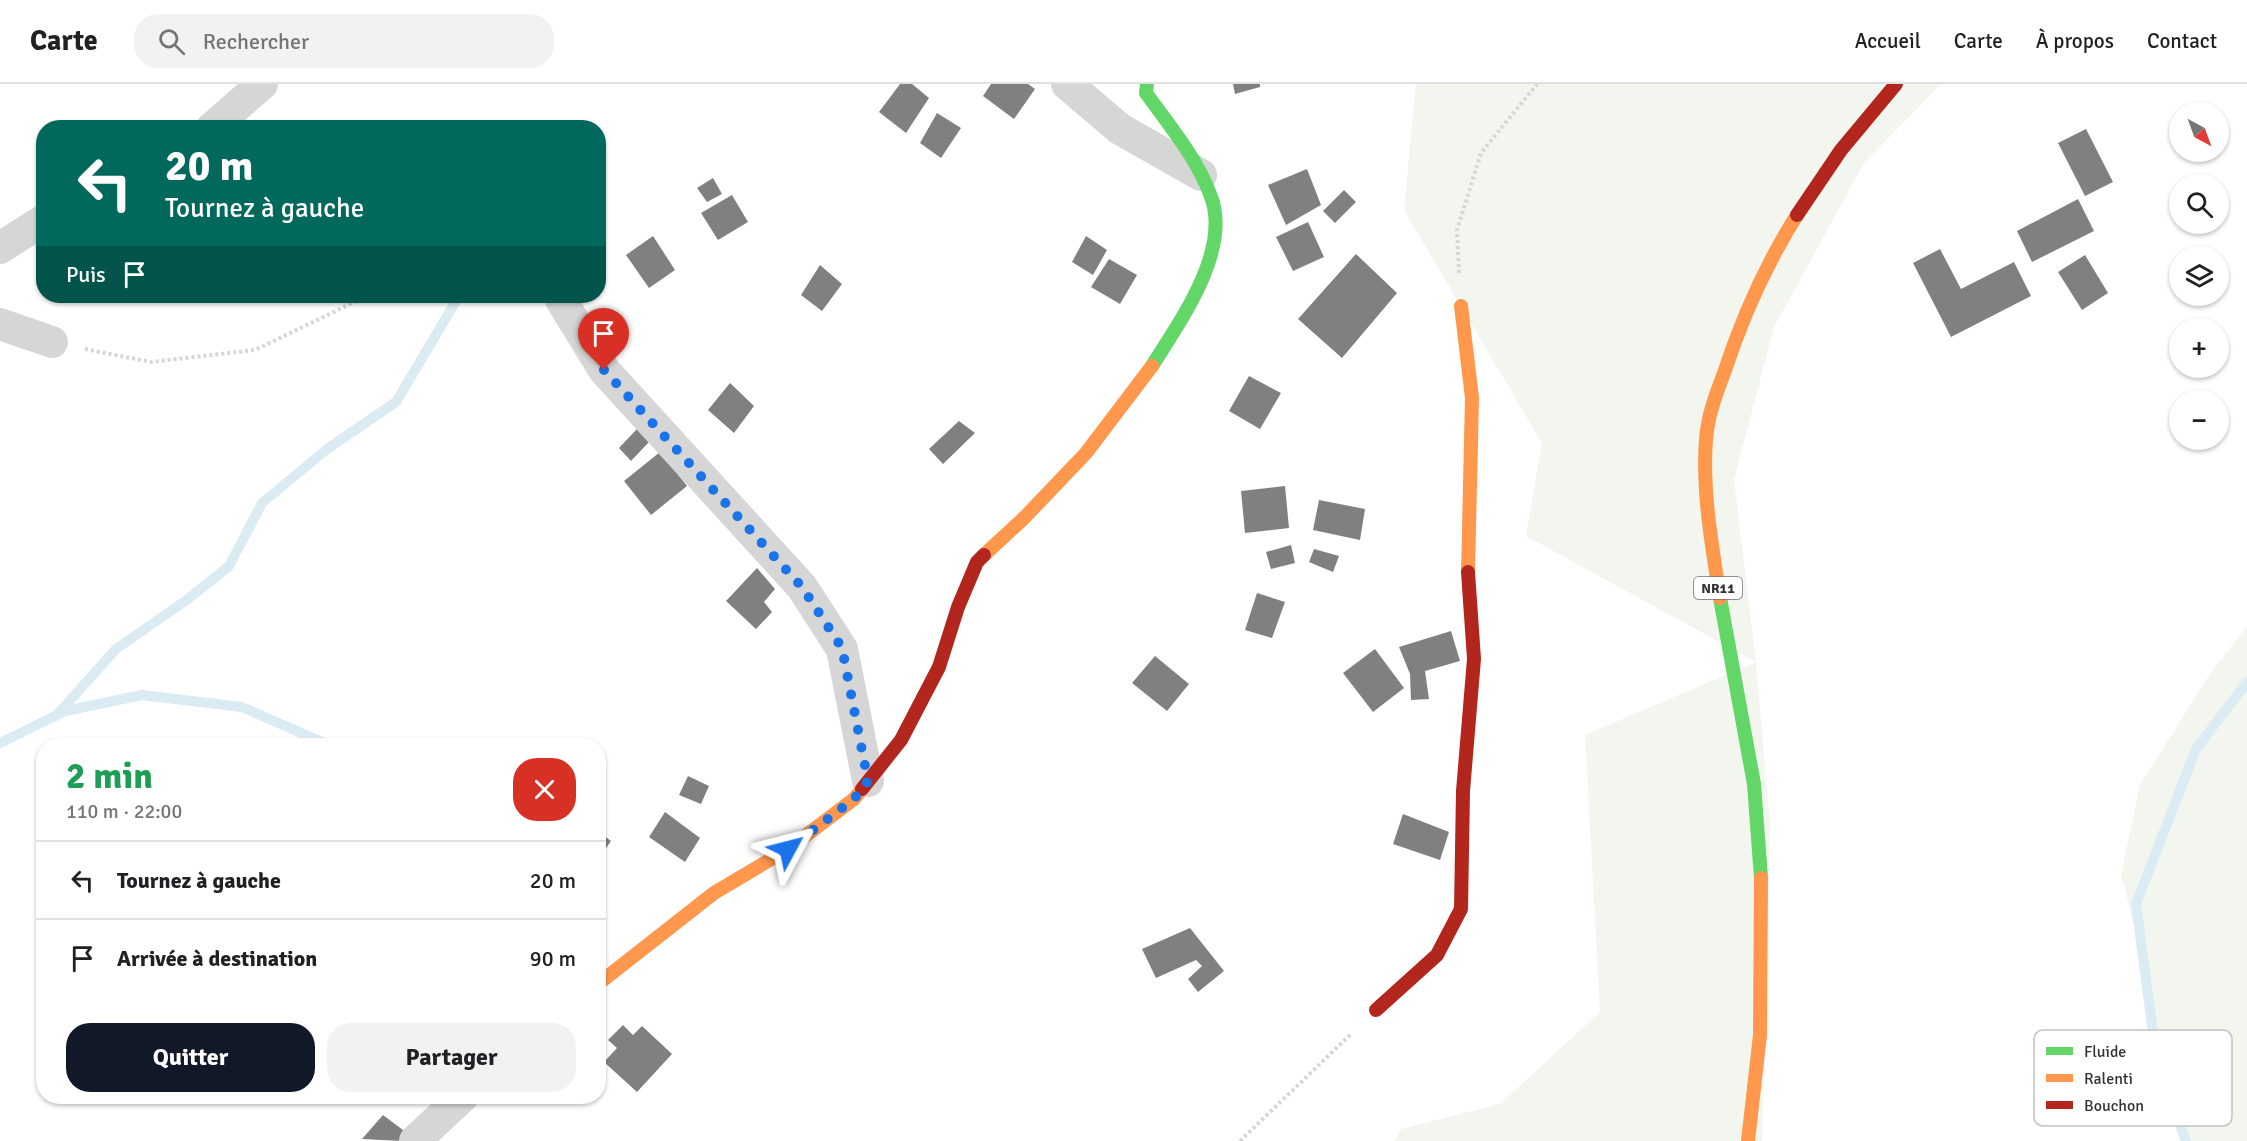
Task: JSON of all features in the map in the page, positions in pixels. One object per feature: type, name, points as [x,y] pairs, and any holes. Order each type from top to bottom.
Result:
[{"type":"main road","points":[[606,978],[714,893],[788,849],[854,799],[901,740],[939,667],[958,607],[977,562],[1086,453],[1147,375],[1196,294],[1216,232],[1211,195],[1186,149],[1146,93],[1148,84]]},
{"type":"main road","name":"NR11","points":[[1748,1141],[1754,1107],[1762,974],[1761,833],[1718,591],[1705,480],[1708,422],[1728,356],[1759,283],[1798,214],[1828,169],[1869,113],[1896,84]]},
{"type":"main road","points":[[1376,1010],[1437,955],[1461,909],[1463,791],[1474,659],[1468,589],[1472,398],[1461,306]]},
{"type":"street","points":[[221,120],[262,84]]},
{"type":"street","points":[[1067,84],[1120,129],[1201,175]]},
{"type":"street","points":[[0,248],[36,225]]},
{"type":"street","points":[[563,303],[604,370],[802,587],[842,648],[868,781]]},
{"type":"street","points":[[0,324],[52,342]]},
{"type":"street","points":[[415,1141],[454,1104]]},
{"type":"path","points":[[1461,306],[1457,230],[1481,153],[1537,84]]},
{"type":"path","points":[[52,342],[151,362],[255,350],[352,303]]},
{"type":"path","points":[[1240,1141],[1376,1010]]},
{"type":"shaded area","points":[[1416,84],[1941,84],[1864,163],[1774,327],[1734,480],[1756,662],[1526,536],[1542,443],[1404,210]]},
{"type":"shaded area","points":[[2247,626],[2247,1141],[2186,1141],[2180,1126],[2232,1126],[2232,1030],[2153,1030],[2144,964],[2121,874],[2140,785],[2208,677]]},
{"type":"shaded area","points":[[1756,662],[1770,823],[1762,1141],[1394,1141],[1401,1129],[1500,1104],[1600,1012],[1585,735]]},
{"type":"building","points":[[900,84],[912,84],[929,98],[906,133],[879,112]]},
{"type":"building","points":[[991,84],[1028,84],[1035,89],[1014,119],[983,96]]},
{"type":"building","points":[[1233,84],[1260,84],[1260,87],[1235,94]]},
{"type":"building","points":[[937,113],[961,128],[941,158],[920,143]]},
{"type":"building","points":[[2086,129],[2113,182],[2085,196],[2058,143]]},
{"type":"building","points":[[1307,169],[1321,205],[1286,225],[1268,185]]},
{"type":"building","points":[[713,178],[722,194],[707,202],[697,188]]},
{"type":"building","points":[[1344,190],[1356,202],[1335,223],[1323,211]]},
{"type":"building","points":[[732,195],[748,222],[718,240],[701,213]]},
{"type":"building","points":[[2078,199],[2094,231],[2032,262],[2017,231]]},
{"type":"building","points":[[1308,222],[1324,257],[1293,271],[1276,237]]},
{"type":"building","points":[[653,236],[675,270],[649,288],[626,255]]},
{"type":"building","points":[[1086,236],[1107,250],[1093,275],[1072,262]]},
{"type":"building","points":[[1940,249],[1961,289],[2014,262],[2031,296],[1951,337],[1913,263]]},
{"type":"building","points":[[1356,254],[1397,293],[1342,358],[1298,319]]},
{"type":"building","points":[[2085,255],[2108,293],[2082,310],[2058,272]]},
{"type":"building","points":[[1109,259],[1137,275],[1120,304],[1091,287]]},
{"type":"building","points":[[820,265],[842,284],[822,311],[801,295]]},
{"type":"building","points":[[1249,376],[1281,393],[1260,429],[1229,411]]},
{"type":"building","points":[[730,383],[754,406],[734,433],[708,410]]},
{"type":"building","points":[[959,421],[975,433],[943,464],[929,449]]},
{"type":"building","points":[[637,429],[649,442],[631,461],[619,448]]},
{"type":"building","points":[[660,452],[687,486],[651,515],[624,481]]},
{"type":"building","points":[[1285,486],[1289,528],[1245,533],[1241,491]]},
{"type":"building","points":[[1319,500],[1365,509],[1360,540],[1313,530]]},
{"type":"building","points":[[1291,545],[1295,563],[1271,569],[1266,552]]},
{"type":"building","points":[[1314,549],[1339,556],[1333,572],[1309,562]]},
{"type":"building","points":[[757,568],[775,589],[764,602],[772,612],[756,629],[726,601]]},
{"type":"building","points":[[1257,593],[1285,602],[1272,638],[1245,630]]},
{"type":"building","points":[[1451,631],[1460,661],[1425,671],[1429,699],[1411,700],[1410,674],[1399,647]]},
{"type":"building","points":[[1375,649],[1404,688],[1373,712],[1343,673]]},
{"type":"building","points":[[1155,656],[1189,684],[1167,711],[1132,683]]},
{"type":"building","points":[[688,776],[709,786],[701,804],[679,795]]},
{"type":"building","points":[[665,812],[700,838],[685,862],[649,837]]},
{"type":"building","points":[[1403,814],[1449,832],[1440,860],[1393,844]]},
{"type":"building","points":[[606,837],[611,841],[606,848]]},
{"type":"building","points":[[1190,928],[1224,971],[1198,992],[1188,979],[1202,966],[1196,960],[1156,978],[1142,949]]},
{"type":"building","points":[[623,1025],[633,1035],[642,1026],[672,1054],[637,1092],[606,1064],[606,1060],[617,1048],[608,1040]]},
{"type":"building","points":[[383,1115],[407,1133],[402,1141],[362,1139]]},
{"type":"waterway","points":[[56,716],[116,649],[188,599],[229,566],[262,503],[327,449],[396,402],[455,303]]},
{"type":"waterway","points":[[2153,1030],[2136,904],[2196,749],[2247,682]]},
{"type":"waterway","points":[[0,743],[65,711],[142,695],[242,707],[313,738]]},
{"type":"waterway","points":[[2180,1126],[2186,1141]]},
{"type":"traffic: fast","points":[[1147,84],[1146,93],[1181,142],[1204,180],[1215,215],[1215,238],[1200,284],[1152,366]]},
{"type":"traffic: fast","points":[[1720,598],[1754,784],[1761,878]]},
{"type":"traffic: slow","points":[[1720,598],[1705,478],[1709,422],[1718,389],[1747,312],[1765,272],[1797,215]]},
{"type":"traffic: slow","points":[[1461,306],[1472,398],[1468,572]]},
{"type":"traffic: slow","points":[[984,555],[1025,517],[1086,453],[1152,366]]},
{"type":"traffic: slow","points":[[606,978],[714,893],[788,849],[854,799],[862,789]]},
{"type":"traffic: slow","points":[[1748,1141],[1760,1035],[1761,878]]},
{"type":"traffic: jam","points":[[1797,215],[1841,150],[1896,84]]},
{"type":"traffic: jam","points":[[862,789],[901,740],[939,667],[958,607],[977,562],[984,555]]},
{"type":"traffic: jam","points":[[1376,1010],[1437,955],[1461,909],[1463,791],[1474,659],[1468,572]]},
{"type":"route","points":[[604,370],[802,587],[842,648],[868,781],[854,799],[788,849]]}]
